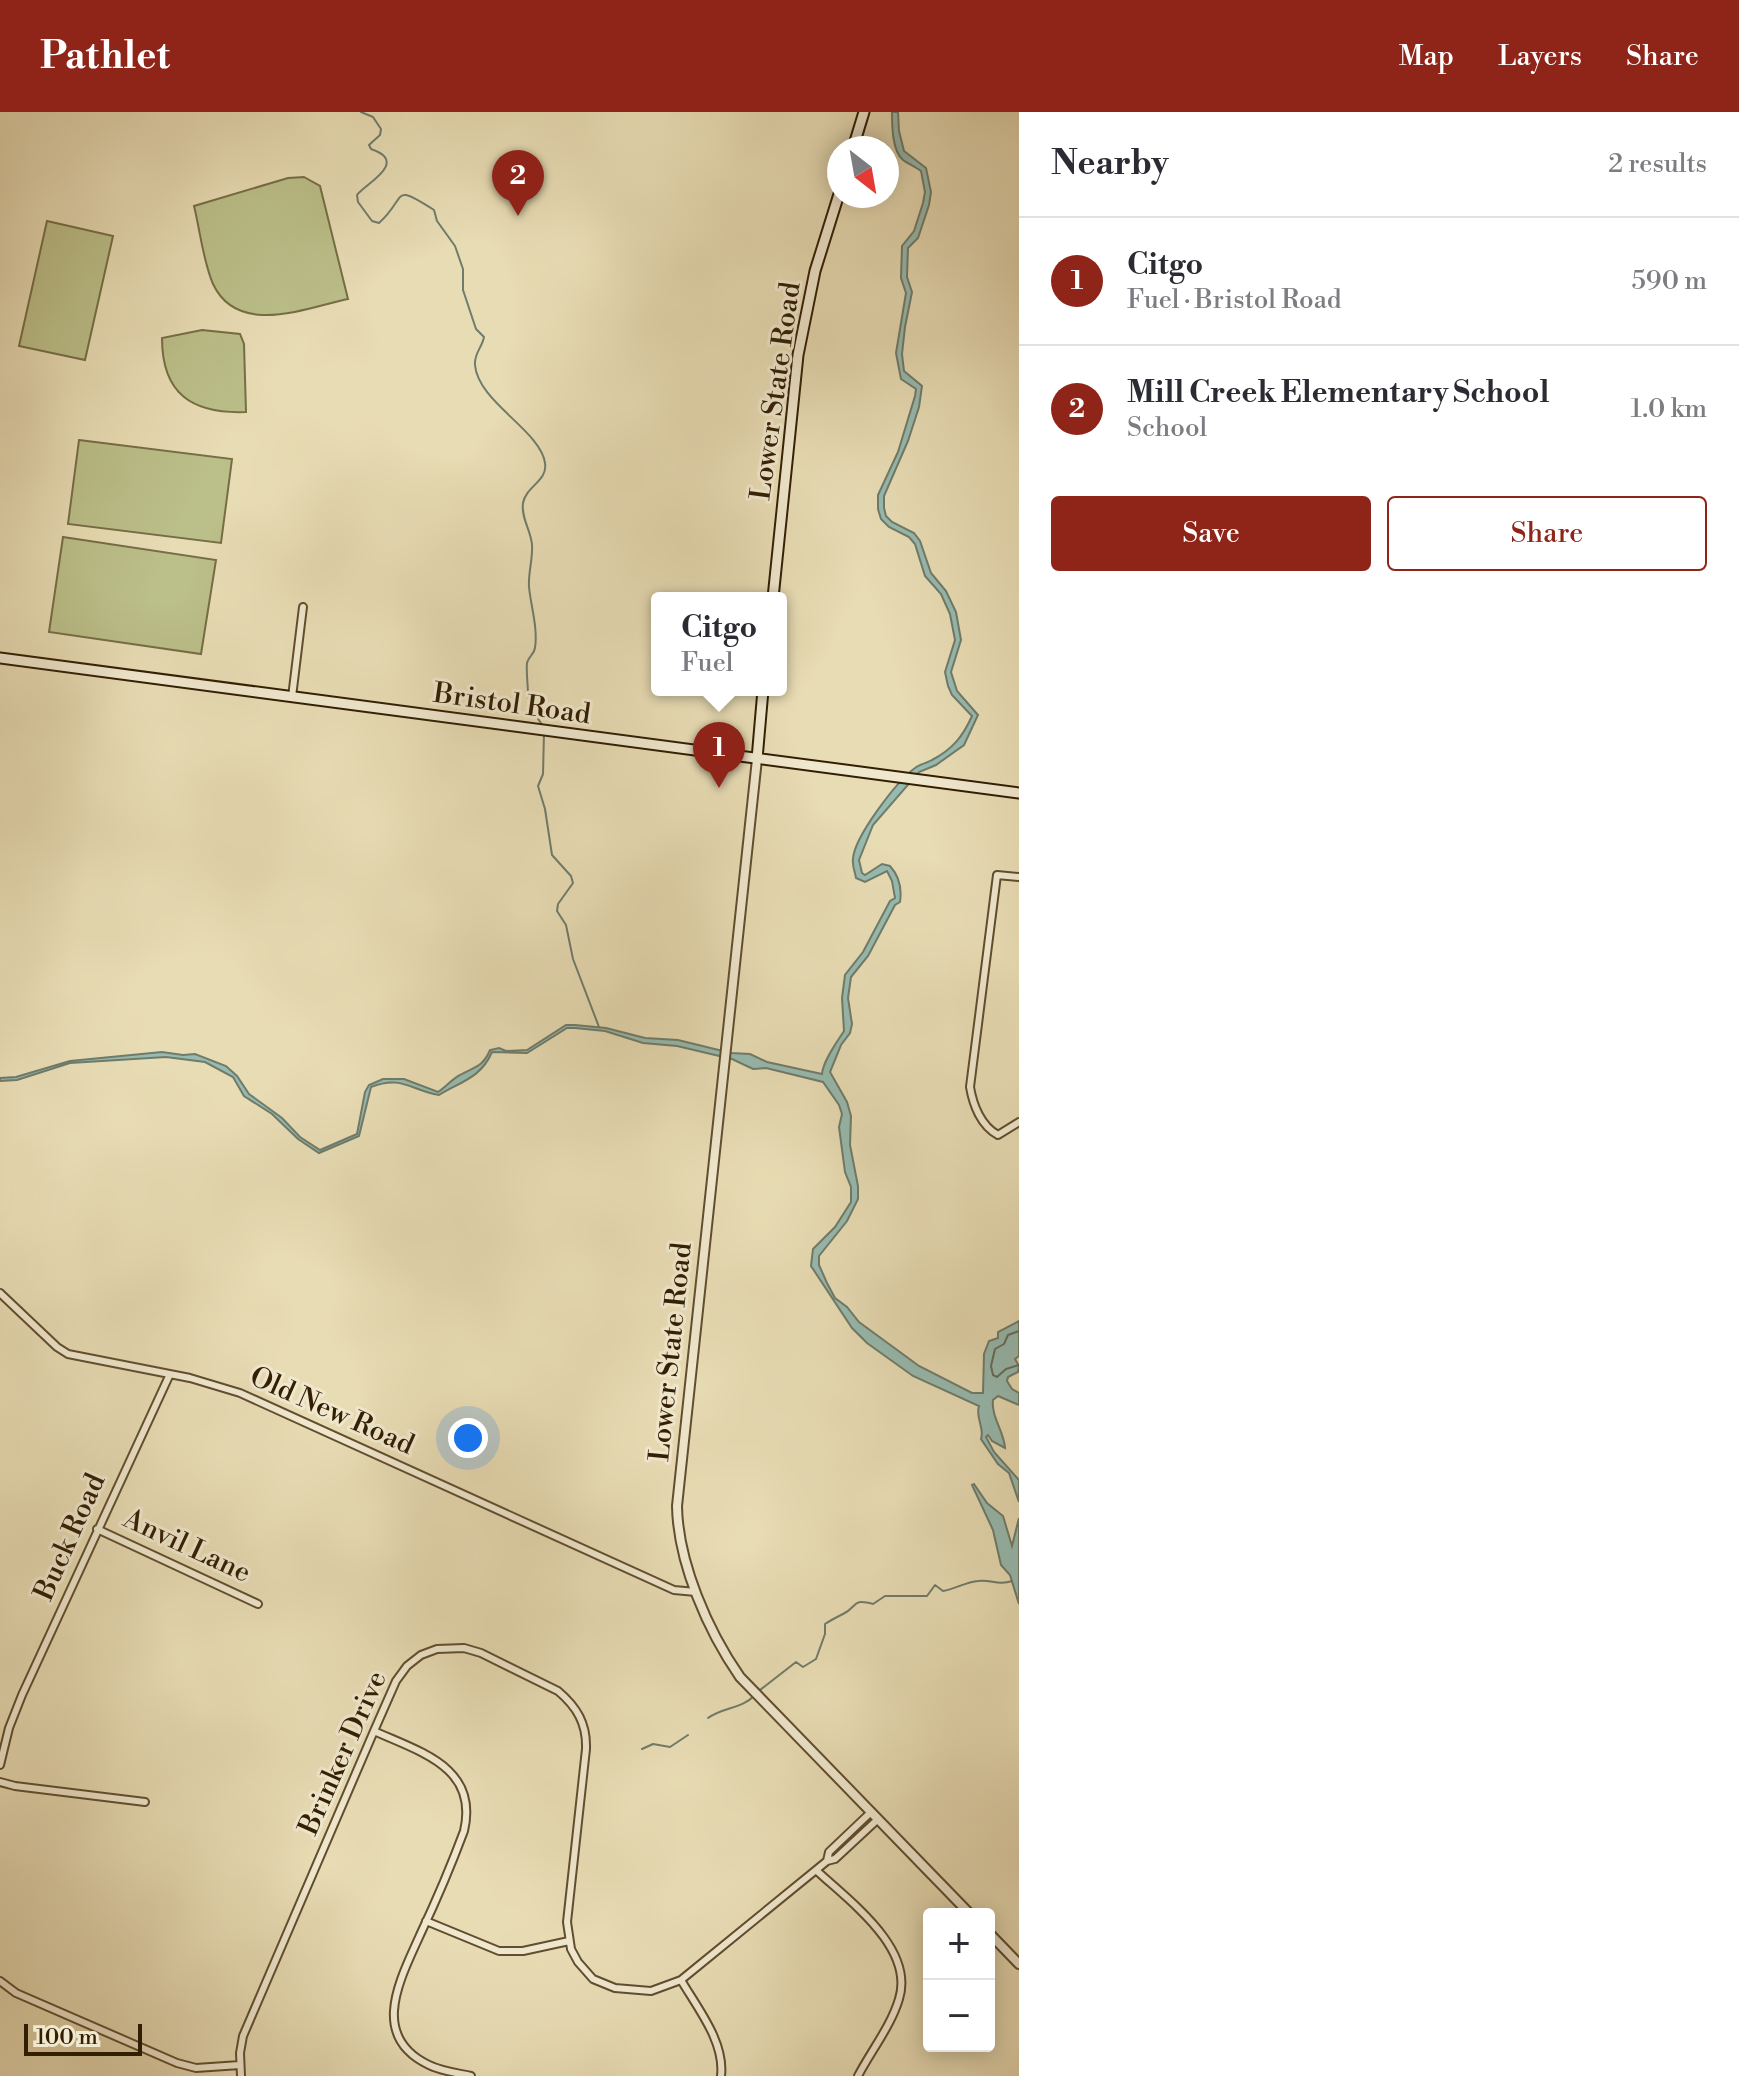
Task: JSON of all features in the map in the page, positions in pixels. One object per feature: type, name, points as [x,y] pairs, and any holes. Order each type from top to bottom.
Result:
[{"type":"main road","points":[[857,136],[864,112]]},
{"type":"main road","name":"Lower State Road","points":[[774,592],[798,355],[815,271],[835,208]]},
{"type":"main road","name":"Bristol Road","points":[[0,658],[1019,793]]},
{"type":"main road","name":"Lower State Road","points":[[757,759],[762,696]]},
{"type":"street","points":[[292,697],[303,607]]},
{"type":"street","name":"Lower State Road","points":[[757,759],[677,1506],[682,1553],[722,1650],[749,1689],[964,1908]]},
{"type":"street","points":[[1019,877],[997,875],[970,1087],[980,1117],[991,1132],[998,1135],[1019,1122]]},
{"type":"street","name":"Old New Road","points":[[0,1293],[68,1354],[210,1382],[240,1393],[660,1584],[674,1590],[696,1592]]},
{"type":"street","name":"Buck Road","points":[[0,1765],[9,1728],[22,1695],[170,1374]]},
{"type":"street","name":"Anvil Lane","points":[[97,1529],[258,1604]]},
{"type":"street","name":"Brinker Drive","points":[[241,2076],[243,2036],[401,1673],[421,1655],[451,1647],[473,1650],[558,1691],[568,1699],[580,1717],[586,1742],[567,1922],[569,1941]]},
{"type":"street","points":[[374,1731],[441,1763],[453,1775],[464,1795],[464,1831],[397,1987],[393,2004],[395,2025],[402,2041],[416,2057],[437,2069],[471,2076]]},
{"type":"street","points":[[0,1782],[145,1802]]},
{"type":"street","points":[[426,1921],[499,1951],[523,1951],[569,1941],[583,1969],[593,1979],[615,1988],[651,1991],[681,1980],[827,1861],[829,1852],[873,1816]]},
{"type":"street","points":[[816,1870],[887,1942],[897,1957],[901,1973],[896,2009],[858,2076]]},
{"type":"street","points":[[995,1939],[1019,1964]]},
{"type":"street","points":[[681,1980],[716,2043],[721,2076]]},
{"type":"street","points":[[0,1981],[16,1993],[177,2063],[196,2068],[240,2065]]},
{"type":"green space","points":[[304,177],[320,186],[348,299],[274,315],[239,310],[224,300],[213,284],[194,206],[288,178]]},
{"type":"green space","points":[[47,221],[113,236],[85,360],[19,346]]},
{"type":"green space","points":[[202,330],[240,334],[244,344],[246,412],[210,409],[184,397],[174,387],[163,357],[162,338]]},
{"type":"green space","points":[[79,440],[232,459],[221,543],[68,524]]},
{"type":"green space","points":[[63,537],[216,560],[201,654],[49,632]]},
{"type":"water","points":[[892,112],[898,112],[904,151],[926,168],[931,192],[918,238],[908,248],[907,277],[912,292],[902,354],[904,371],[922,386],[919,407],[884,496],[884,508],[892,522],[914,533],[920,541],[931,573],[946,591],[956,612],[961,640],[951,672],[957,691],[978,715],[964,745],[936,765],[919,772],[873,825],[859,860],[865,875],[882,864],[890,866],[898,878],[901,897],[868,956],[851,977],[848,998],[852,1024],[830,1072],[847,1102],[851,1116],[850,1145],[858,1199],[847,1221],[819,1256],[819,1265],[835,1298],[859,1322],[919,1366],[972,1393],[983,1393],[984,1354],[989,1341],[998,1338],[998,1332],[1019,1321],[1019,1356],[1015,1359],[1018,1372],[1008,1377],[1007,1381],[1019,1393],[1019,1405],[998,1396],[993,1400],[1005,1448],[988,1435],[986,1437],[994,1452],[1019,1480],[1019,1502],[1009,1473],[998,1464],[981,1439],[979,1406],[913,1376],[867,1343],[852,1328],[811,1266],[813,1249],[835,1227],[851,1202],[839,1127],[842,1114],[823,1082],[766,1068],[753,1069],[732,1059],[677,1046],[643,1043],[605,1031],[567,1028],[527,1053],[492,1052],[476,1074],[439,1095],[391,1082],[371,1087],[359,1136],[319,1153],[298,1139],[272,1114],[244,1096],[233,1077],[205,1062],[166,1057],[70,1063],[17,1080],[0,1081],[0,1078],[16,1077],[70,1061],[162,1052],[195,1054],[226,1066],[249,1094],[320,1150],[357,1134],[369,1085],[383,1079],[404,1079],[438,1092],[481,1063],[490,1050],[527,1050],[566,1025],[678,1040],[731,1053],[750,1054],[767,1062],[822,1074],[844,1031],[842,998],[845,975],[863,952],[890,901],[895,898],[887,871],[865,882],[856,878],[853,861],[855,849],[868,824],[898,785],[915,768],[952,747],[972,716],[952,695],[948,686],[945,672],[955,640],[950,614],[941,594],[925,576],[915,544],[909,537],[889,527],[881,519],[878,509],[878,495],[898,452],[915,396],[916,389],[901,379],[896,353],[906,293],[901,278],[902,246],[914,231],[925,192],[921,171],[899,156],[899,136],[893,136]]},
{"type":"water","points":[[974,1484],[987,1503],[1003,1516],[1012,1546],[1019,1518],[1019,1604],[1010,1575],[1001,1565],[993,1530]]},
{"type":"waterway","points":[[361,112],[373,117],[381,129],[380,135],[369,145],[382,154],[386,166],[357,195],[358,202],[372,221],[379,223],[405,195],[434,210],[437,221],[455,246],[463,269],[463,290],[476,329],[484,337],[475,361],[479,379],[497,404],[533,439],[545,463],[543,474],[523,503],[532,545],[529,587],[536,633],[534,650],[527,663],[528,694],[531,707],[543,726]]},
{"type":"waterway","points":[[544,733],[543,774],[538,786],[552,855],[571,876],[573,883],[558,904],[557,911],[566,925],[573,959],[599,1027]]},
{"type":"waterway","points":[[760,1690],[796,1662],[803,1667],[816,1659],[825,1634],[825,1624],[858,1603],[873,1604],[885,1596],[927,1596],[935,1585],[943,1591],[974,1582],[1012,1581]]},
{"type":"waterway","points":[[708,1718],[755,1695]]},
{"type":"waterway","points":[[642,1749],[653,1744],[670,1747],[688,1735]]},
{"type":"place","name":"Mill Creek Elementary School","points":[[518,216]]},
{"type":"place","name":"Citgo","points":[[719,788]]}]
